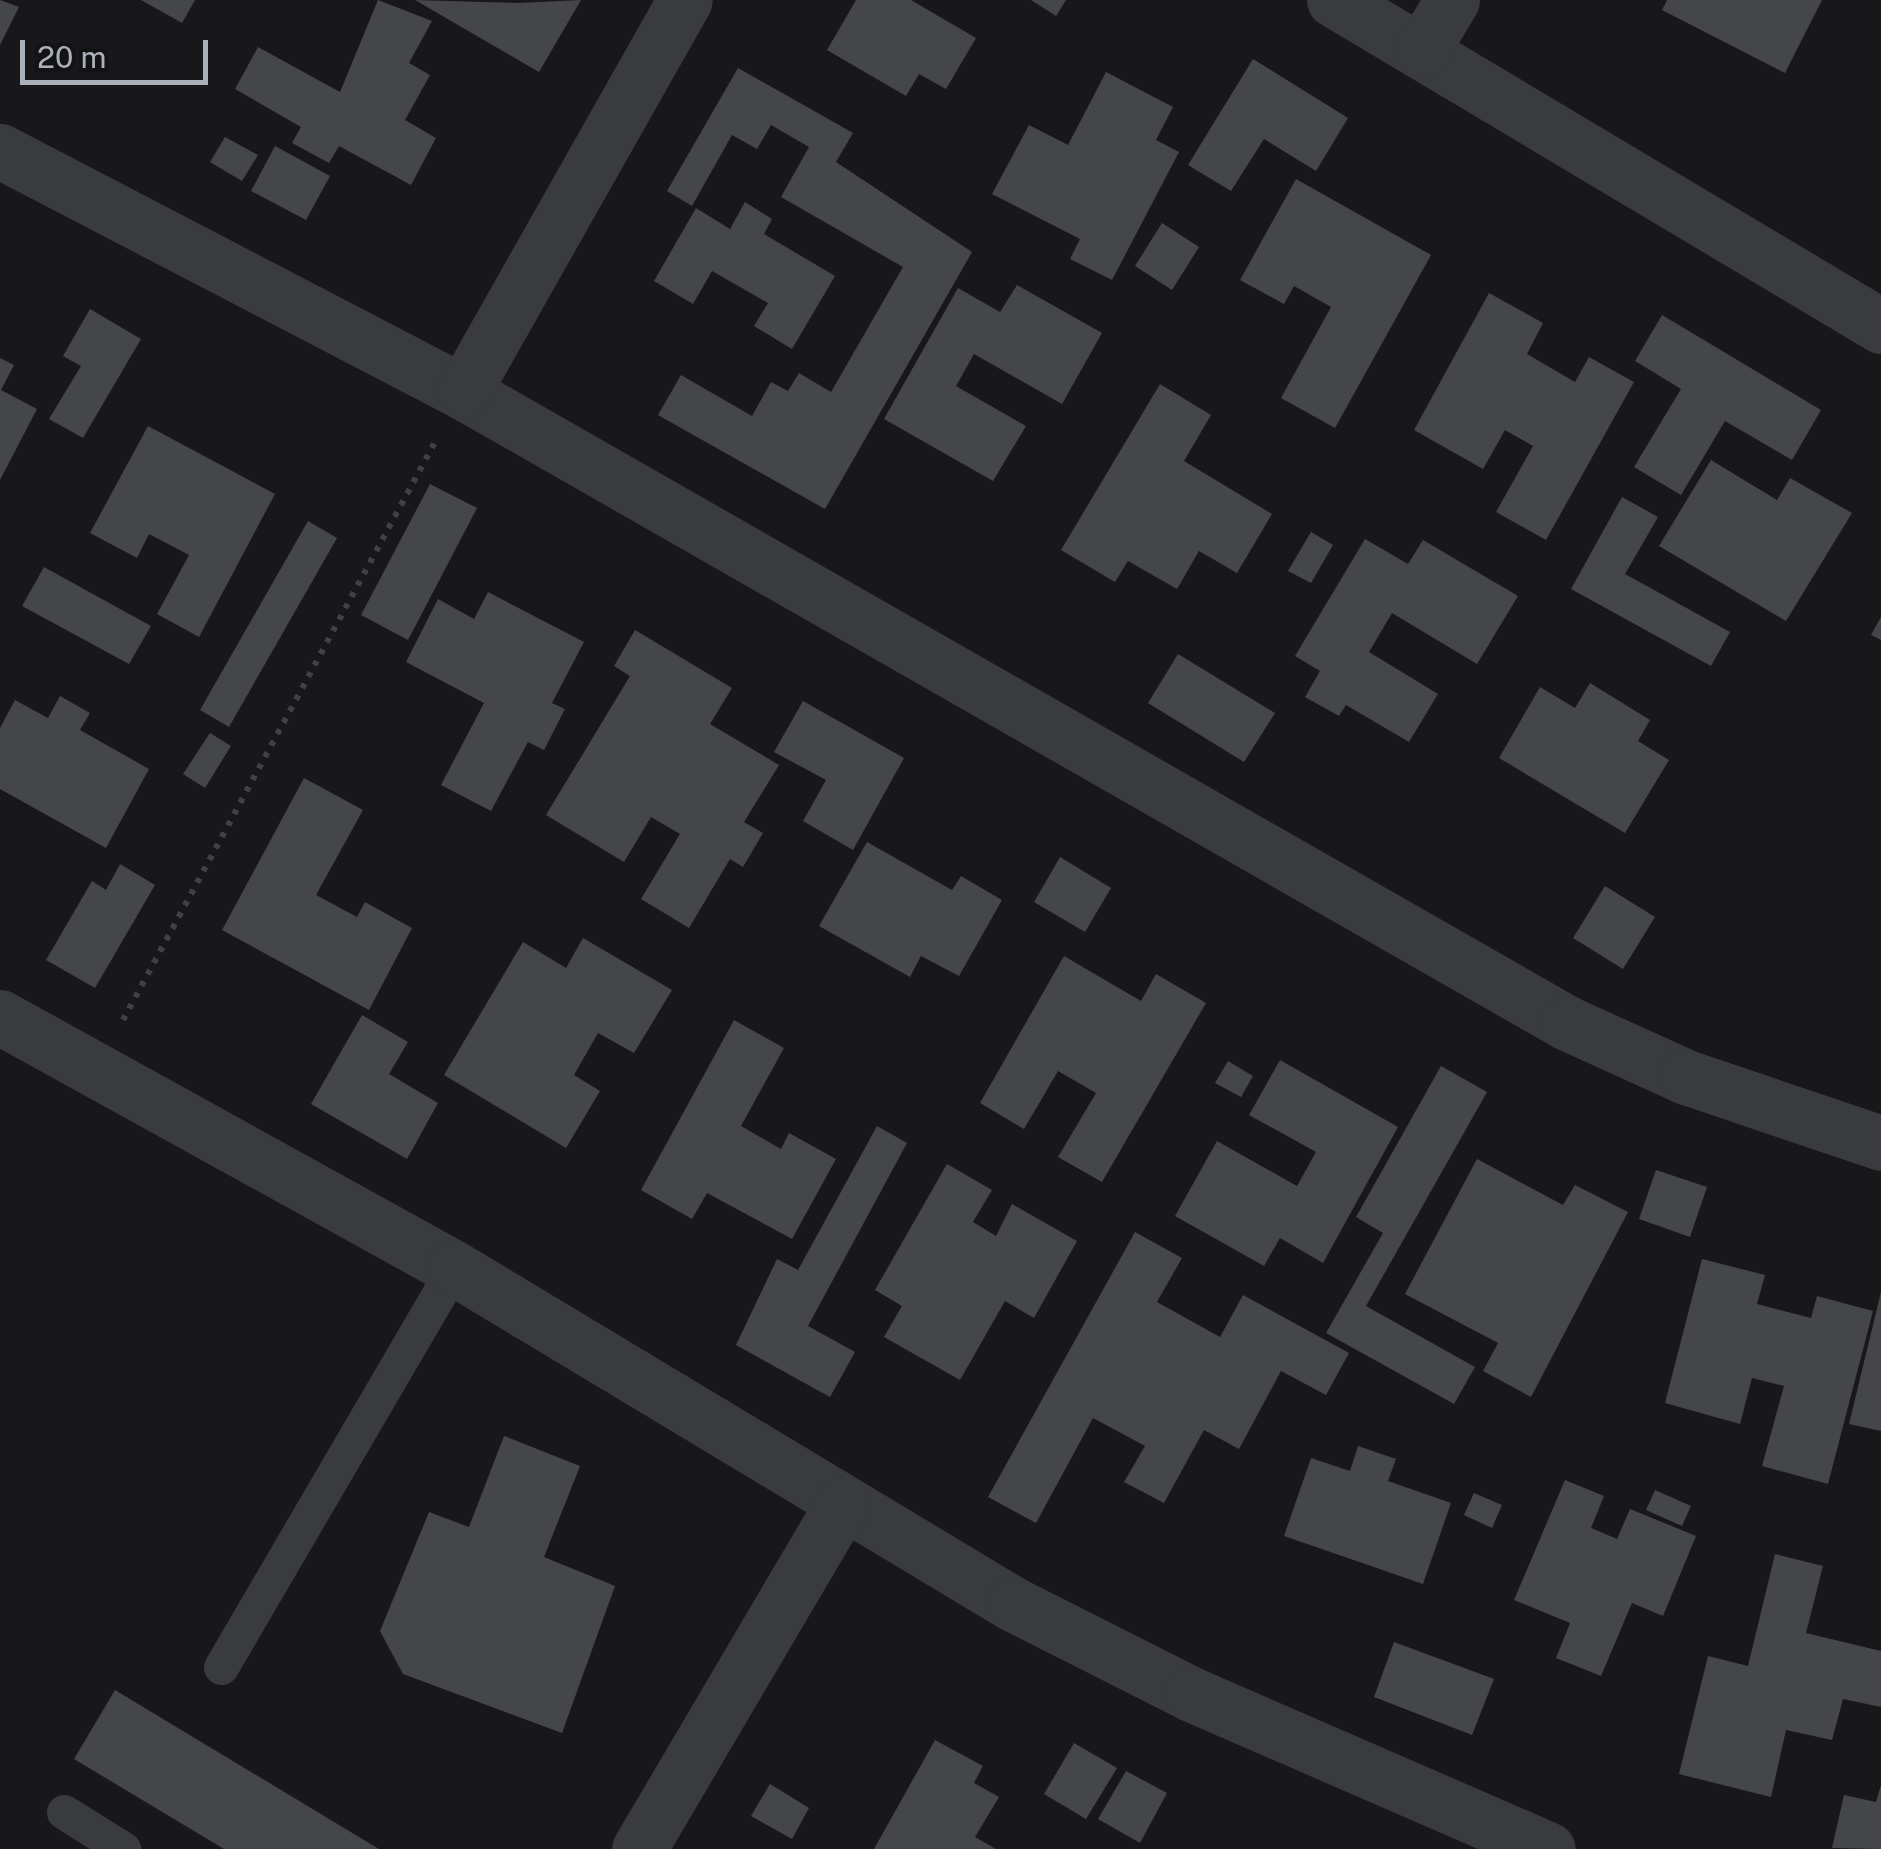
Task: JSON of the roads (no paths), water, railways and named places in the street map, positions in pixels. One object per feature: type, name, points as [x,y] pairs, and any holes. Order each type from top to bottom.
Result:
[{"type":"street","points":[[462,392],[685,0]]},
{"type":"street","points":[[1334,0],[1881,326]]},
{"type":"street","points":[[1422,50],[1452,0]]},
{"type":"street","points":[[0,151],[462,392],[1567,1023],[1686,1077],[1881,1143]]},
{"type":"street","points":[[0,1017],[454,1268],[842,1504],[1191,1694],[1548,1849]]},
{"type":"street","points":[[639,1849],[842,1504]]},
{"type":"lane","points":[[220,1667],[454,1268]]},
{"type":"lane","points":[[64,1812],[123,1849]]}]
